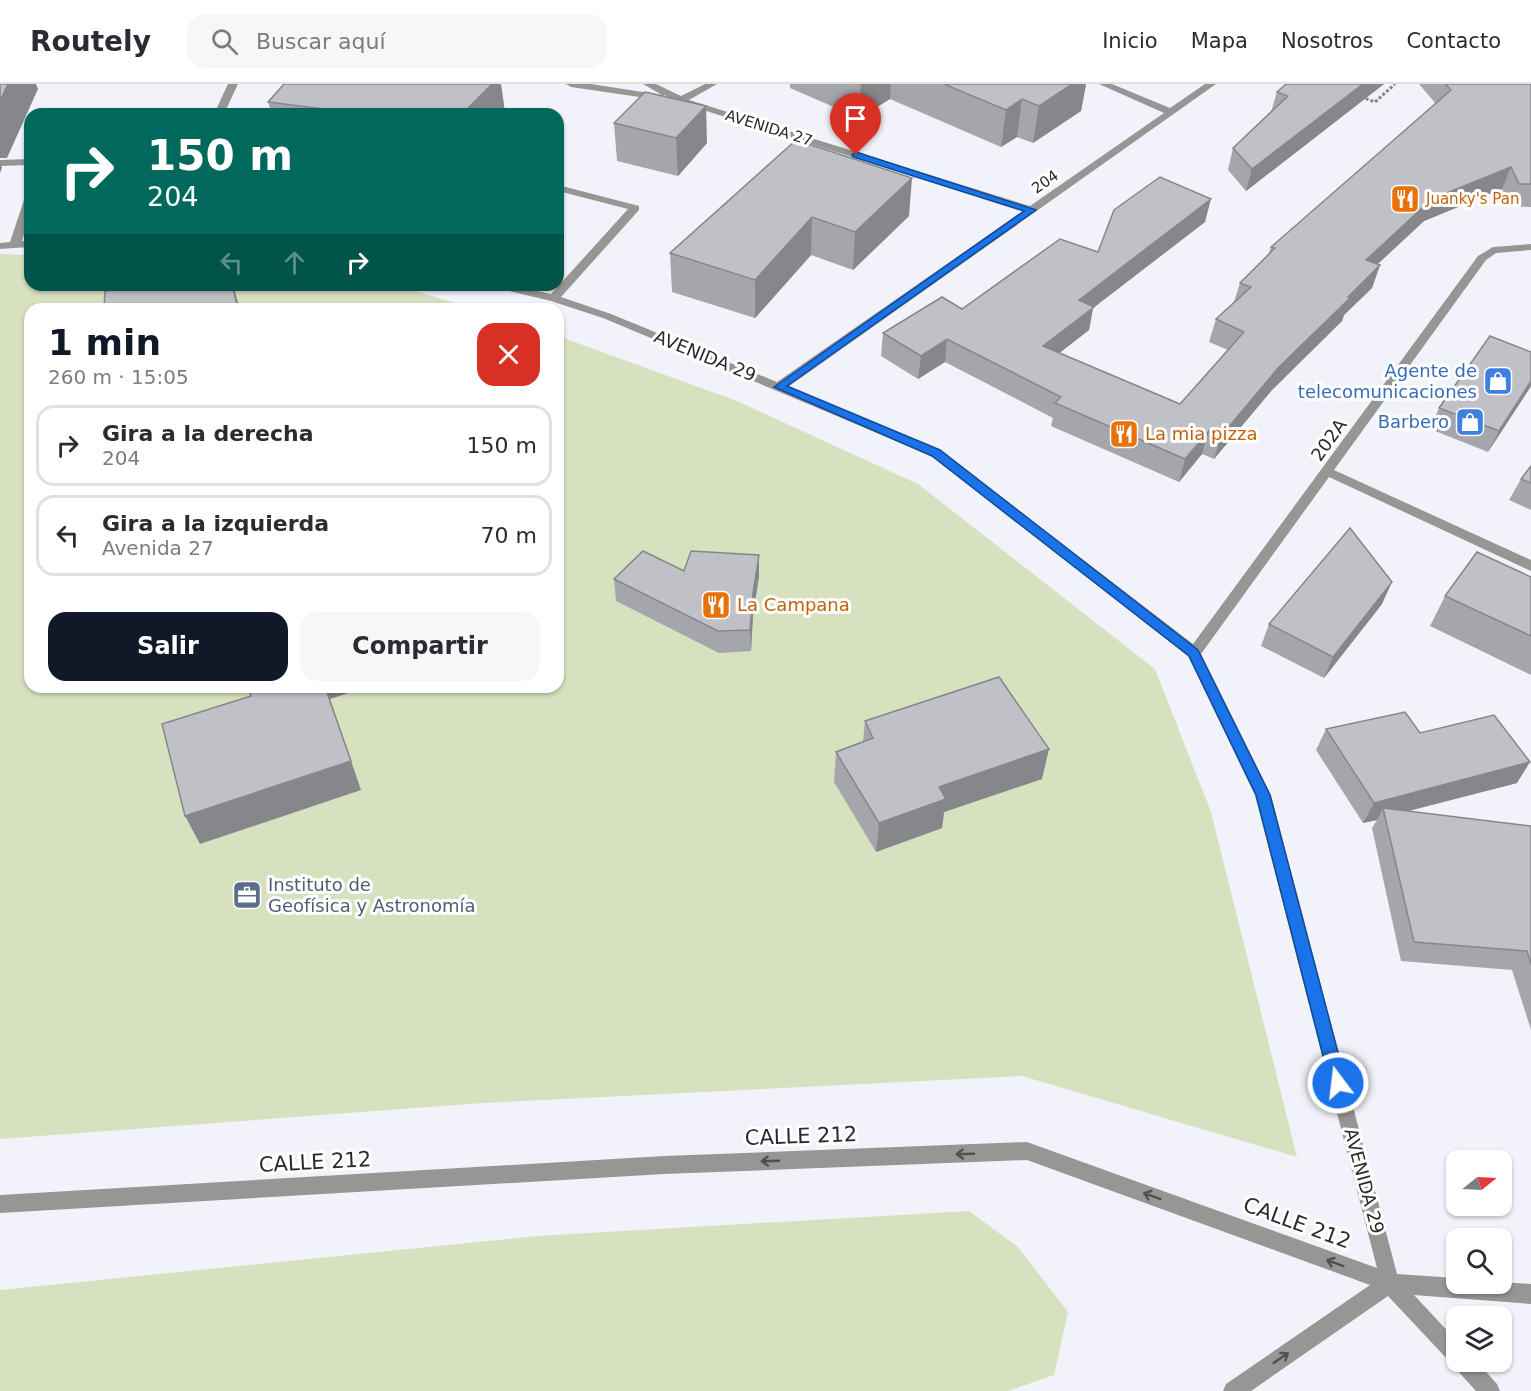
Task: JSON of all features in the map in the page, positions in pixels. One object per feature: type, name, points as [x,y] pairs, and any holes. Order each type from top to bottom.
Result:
[{"type":"street","points":[[222,108],[232,84]]},
{"type":"street","name":"AVENIDA 27","points":[[571,84],[681,100],[1032,210]]},
{"type":"street","points":[[648,84],[681,100],[712,84]]},
{"type":"street","points":[[1104,84],[1171,112]]},
{"type":"street","name":"204","points":[[779,387],[1211,84]]},
{"type":"street","points":[[0,163],[24,162]]},
{"type":"street","points":[[564,190],[635,208],[564,287]]},
{"type":"street","points":[[15,245],[24,216]]},
{"type":"street","points":[[0,246],[24,244]]},
{"type":"street","name":"202A","points":[[1194,653],[1482,258],[1493,250],[1531,247]]},
{"type":"street","name":"AVENIDA 29","points":[[523,291],[554,298],[607,316],[936,453],[1194,653],[1263,795],[1390,1283],[1446,1343]]},
{"type":"street","points":[[554,298],[560,291]]},
{"type":"street","points":[[1328,472],[1531,566]]},
{"type":"street","name":"CALLE 212","points":[[0,1204],[664,1165],[1027,1151],[1390,1283]]},
{"type":"street","points":[[1233,1391],[1390,1283],[1531,1294]]},
{"type":"street","points":[[1472,1372],[1490,1391]]},
{"type":"path","points":[[1355,95],[1375,102],[1395,84]]},
{"type":"green space","points":[[0,254],[24,255],[24,291],[416,291],[455,303],[24,303],[24,693],[564,693],[564,338],[737,401],[918,484],[1155,669],[1211,812],[1297,1157],[1022,1076],[483,1103],[0,1139]]},
{"type":"green space","points":[[969,1211],[1018,1247],[1068,1312],[1054,1375],[1008,1391],[0,1391],[0,1290],[537,1236]]},
{"type":"building","points":[[0,84],[8,84],[0,101]]},
{"type":"building","points":[[284,84],[492,84],[468,108],[316,108],[268,102]]},
{"type":"building","points":[[944,84],[1072,84],[1039,106],[1022,99],[1006,110]]},
{"type":"building","points":[[1286,84],[1363,84],[1252,169],[1233,148],[1288,96],[1277,92]]},
{"type":"building","points":[[1445,84],[1531,84],[1531,184],[1519,184],[1511,167],[1432,199],[1366,260],[1380,265],[1348,297],[1350,298],[1279,367],[1221,436],[1209,431],[1185,459],[1055,403],[1061,397],[947,339],[921,356],[883,333],[942,297],[962,309],[1060,239],[1098,252],[1114,210],[1160,177],[1211,199],[1079,300],[1094,307],[1043,346],[1180,404],[1244,332],[1216,319],[1251,287],[1240,283],[1275,248],[1271,247],[1451,90]]},
{"type":"building","points":[[645,92],[706,106],[676,138],[614,123]]},
{"type":"building","points":[[796,140],[912,178],[855,232],[812,217],[755,280],[670,253]]},
{"type":"building","points":[[105,291],[234,291],[236,303],[104,303]]},
{"type":"building","points":[[1490,336],[1531,352],[1531,381],[1499,431],[1439,408]]},
{"type":"building","points":[[1531,466],[1531,483],[1521,479]]},
{"type":"building","points":[[1350,528],[1392,582],[1333,657],[1269,624]]},
{"type":"building","points":[[643,551],[684,571],[691,551],[759,555],[750,630],[718,631],[614,579]]},
{"type":"building","points":[[1477,552],[1531,577],[1531,636],[1445,596]]},
{"type":"building","points":[[999,677],[1049,749],[939,787],[946,799],[879,823],[836,752],[873,738],[865,721]]},
{"type":"building","points":[[250,693],[327,693],[351,761],[185,816],[162,724],[251,696]]},
{"type":"building","points":[[1405,712],[1420,733],[1494,715],[1530,762],[1374,803],[1326,729]]},
{"type":"building","points":[[1383,808],[1531,826],[1531,964],[1527,951],[1414,942]]},
{"type":"place","name":"Juanky's Pan","points":[[1405,199]]},
{"type":"place","name":"Agente de telecomunicaciones","points":[[1498,381]]},
{"type":"place","name":"Barbero","points":[[1470,422]]},
{"type":"place","name":"La mia pizza","points":[[1124,434]]},
{"type":"place","name":"La Campana","points":[[716,605]]},
{"type":"place","name":"Instituto de Geofísica y Astronomía","points":[[247,895]]},
{"type":"route","points":[[856,155],[1032,210],[779,387],[936,453],[1194,653],[1263,795],[1338,1083]]}]
